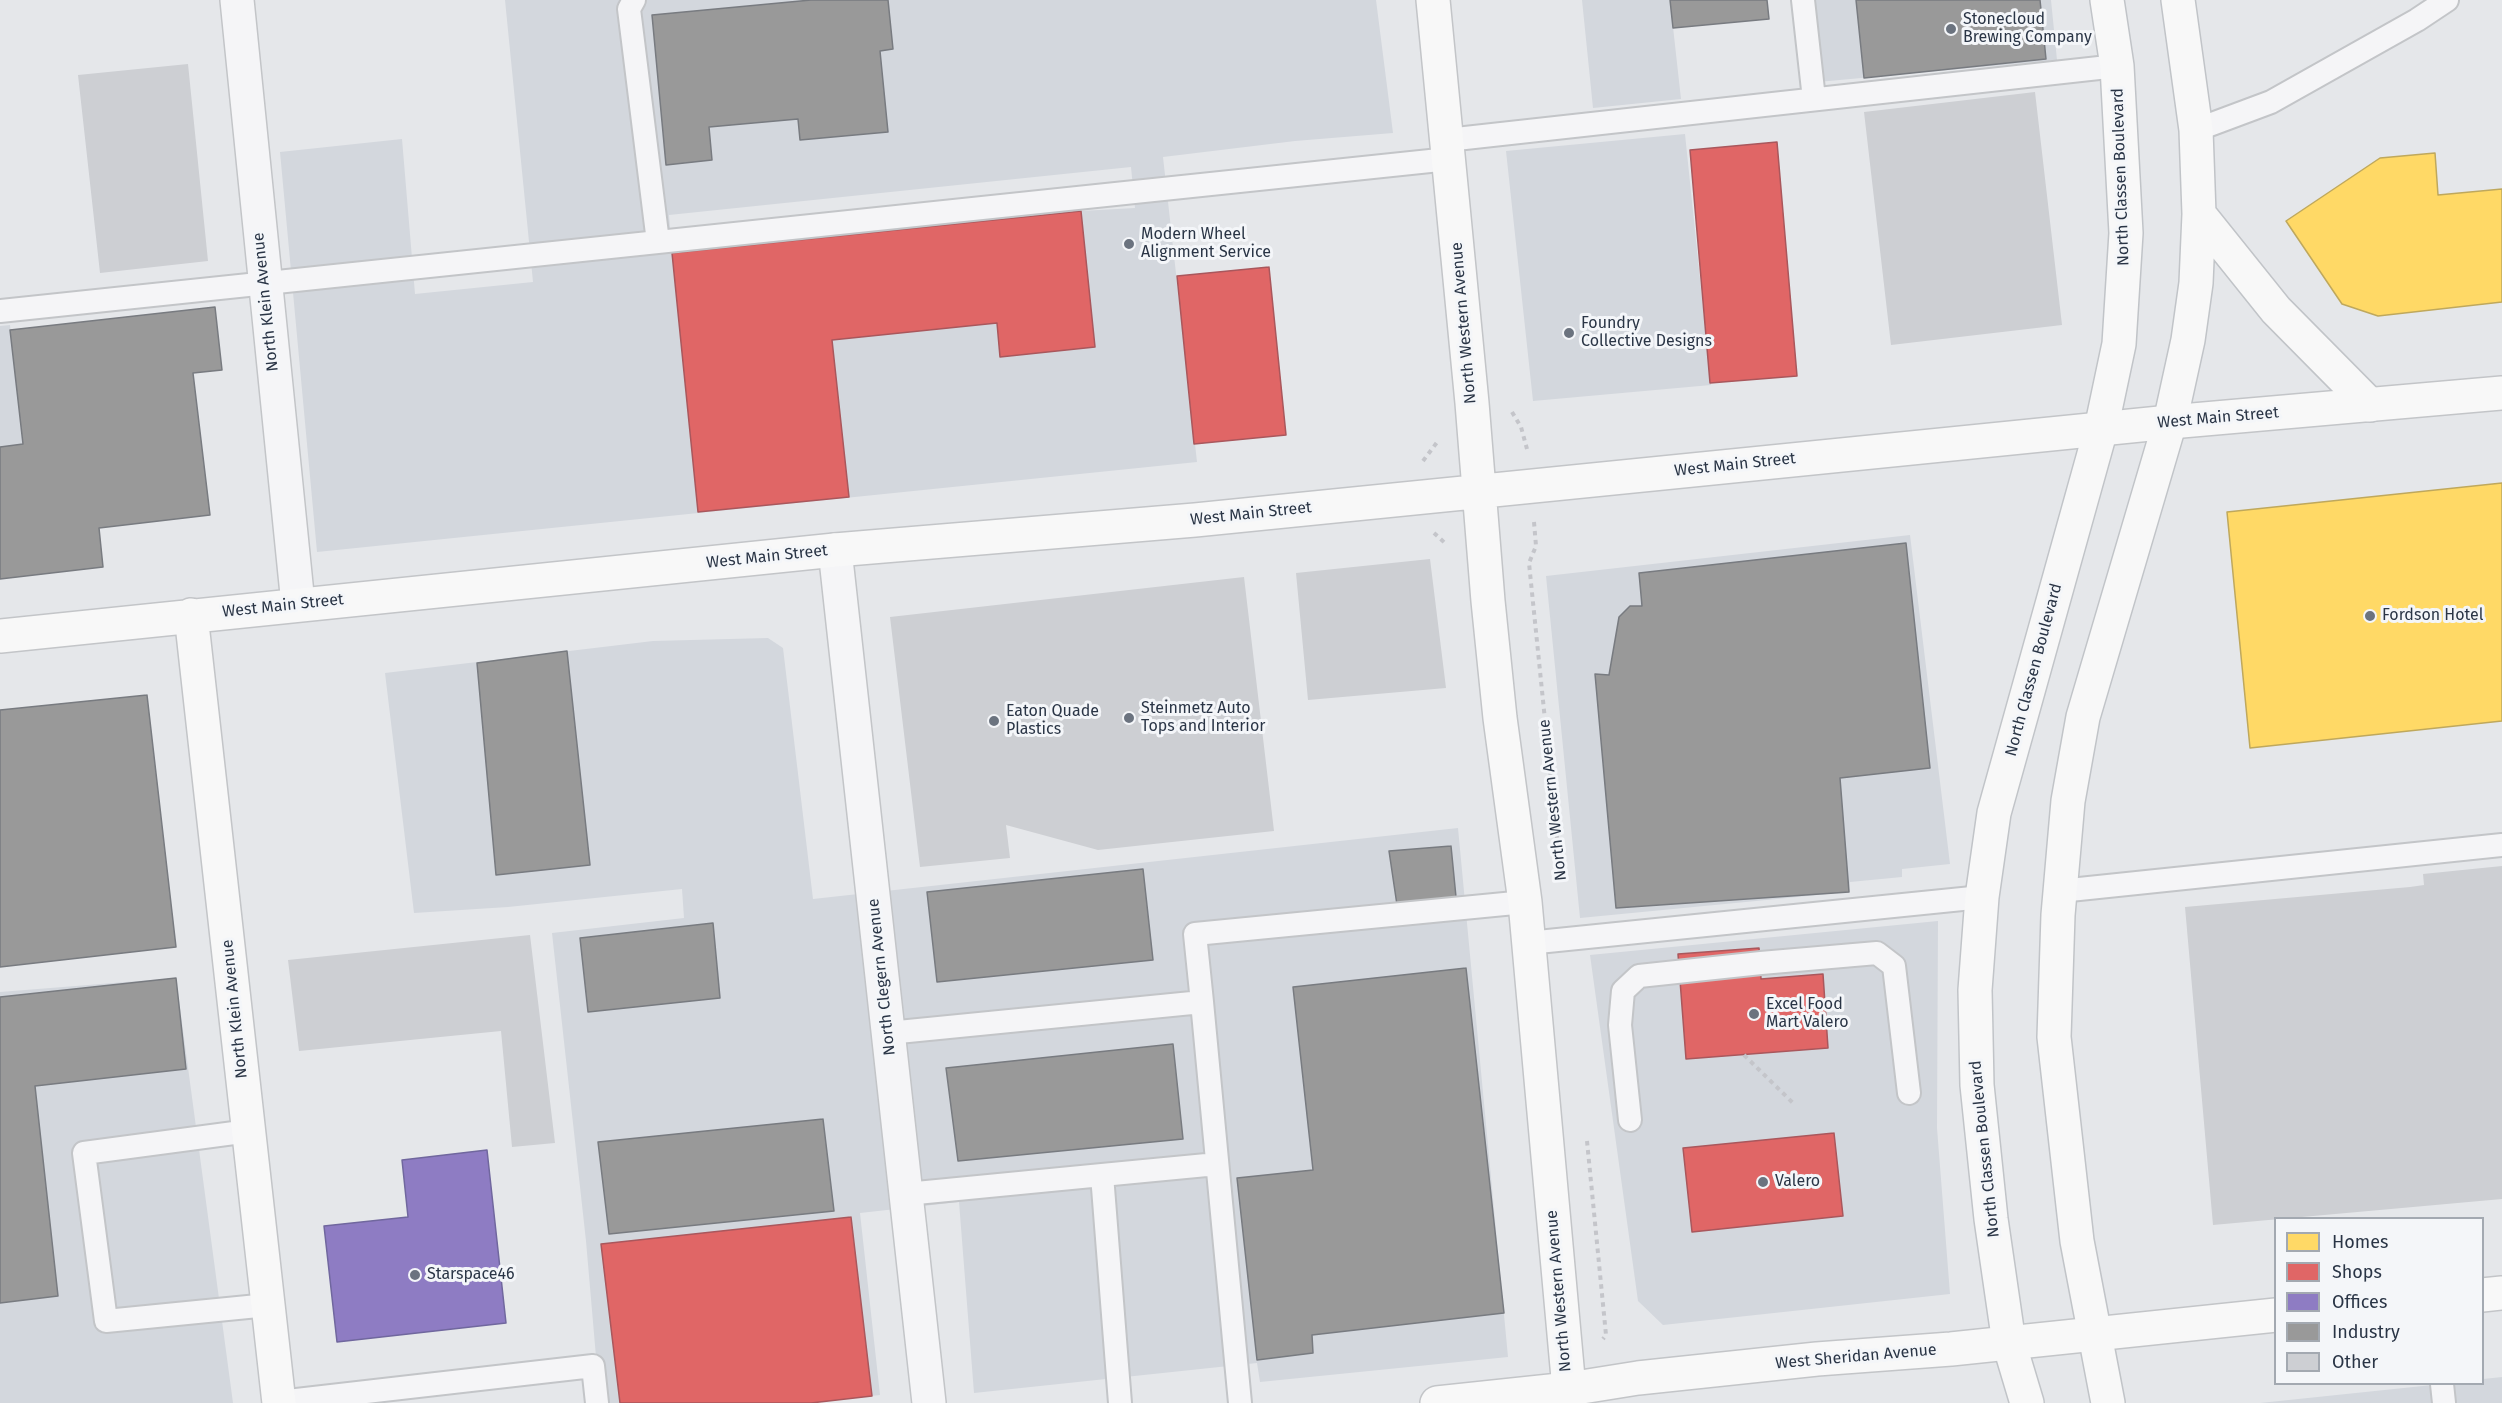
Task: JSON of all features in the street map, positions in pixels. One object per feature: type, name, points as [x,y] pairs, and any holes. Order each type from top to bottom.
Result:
[{"type":"main road","name":"North Western Avenue","points":[[1433,0],[1500,718],[1525,902],[1570,1396]]},
{"type":"main road","name":"North Classen Boulevard","points":[[2027,1403],[2009,1343],[1991,1219],[1977,1085],[1975,990],[1982,897],[1994,813],[2101,429],[2119,344],[2126,233],[2117,66],[2107,0]]},
{"type":"main road","points":[[2108,1403],[2077,1241],[2054,1037],[2060,891],[2068,801],[2083,717],[2170,422],[2188,340],[2194,294],[2199,214],[2196,130],[2178,0]]},
{"type":"main road","points":[[2199,214],[2276,310],[2370,405]]},
{"type":"main road","name":"West Main Street","points":[[0,636],[835,550],[1195,520],[2170,422],[2502,393]]},
{"type":"main road","name":"North Klein Avenue","points":[[191,615],[279,1403]]},
{"type":"main road","points":[[2484,1295],[2502,1293]]},
{"type":"main road","name":"West Sheridan Avenue","points":[[1437,1403],[1570,1396],[1638,1378],[2274,1315]]},
{"type":"street","name":"North Klein Avenue","points":[[237,0],[298,604]]},
{"type":"street","name":"North Clegern Avenue","points":[[835,550],[929,1403]]},
{"type":"lane","points":[[634,0],[629,9],[658,242]]},
{"type":"lane","points":[[1803,0],[1814,99]]},
{"type":"lane","points":[[2196,130],[2271,102],[2417,20],[2447,0]]},
{"type":"lane","points":[[0,311],[658,242],[1448,149],[1814,99],[2117,66]]},
{"type":"lane","points":[[2060,891],[2502,845]]},
{"type":"lane","points":[[1528,943],[1982,897]]},
{"type":"lane","points":[[1240,1403],[1195,934],[1525,902]]},
{"type":"lane","points":[[1630,1120],[1620,1025],[1623,991],[1640,976],[1761,963],[1877,953],[1894,966],[1909,1093]]},
{"type":"lane","points":[[888,1033],[1202,1002]]},
{"type":"lane","points":[[249,1131],[84,1153],[106,1321],[268,1305]]},
{"type":"lane","points":[[906,1194],[1217,1164]]},
{"type":"lane","points":[[1102,1175],[1120,1403]]},
{"type":"lane","points":[[279,1403],[593,1366],[597,1403]]},
{"type":"lane","points":[[2442,1385],[2444,1403]]},
{"type":"path","name":"North Western Avenue","points":[[1511,410],[1525,438],[1531,485],[1536,546],[1529,563],[1557,845]]},
{"type":"path","points":[[1744,1055],[1793,1103]]},
{"type":"path","points":[[1586,1136],[1606,1335],[1600,1344]]},
{"type":"shaded area","points":[[505,0],[1376,0],[1393,133],[1295,141],[1163,157],[1197,462],[317,552],[280,152],[402,139],[415,294],[533,282]],"holes":[[[1131,167],[1135,208],[1081,211],[672,253],[669,215]]]},
{"type":"shaded area","points":[[1582,0],[1670,0],[1681,99],[1593,108]]},
{"type":"shaded area","name":"Stonecloud Brewing Company","points":[[1796,0],[2051,0],[2057,60],[1807,83]]},
{"type":"shaded area","points":[[1685,134],[1711,385],[1533,401],[1506,151]]},
{"type":"shaded area","points":[[10,325],[37,574],[0,579],[0,326]]},
{"type":"shaded area","points":[[1910,535],[1950,864],[1902,869],[1902,877],[1850,882],[1849,892],[1580,918],[1546,576]]},
{"type":"shaded area","points":[[768,638],[783,648],[813,899],[1458,828],[1508,1357],[1260,1382],[1257,1363],[974,1393],[959,1202],[860,1213],[880,1395],[811,1403],[600,1403],[586,1241],[552,933],[684,918],[682,889],[508,907],[414,913],[385,673],[653,641]]},
{"type":"shaded area","points":[[1938,921],[1937,1128],[1950,1294],[1663,1325],[1638,1301],[1590,955]]},
{"type":"shaded area","points":[[176,978],[233,1403],[0,1403],[0,992]]},
{"type":"shaded area","points":[[2502,1377],[2502,1403],[2260,1403],[2432,1385],[2484,1385],[2484,1379]]},
{"type":"building: Homes","points":[[2435,153],[2438,195],[2502,189],[2502,302],[2378,316],[2342,304],[2286,221],[2380,158]]},
{"type":"building: Homes","name":"Fordson Hotel","points":[[2502,483],[2502,721],[2250,748],[2227,512]]},
{"type":"building: Shops","points":[[1777,142],[1797,376],[1710,383],[1690,150]]},
{"type":"building: Shops","points":[[1081,211],[1095,347],[1000,357],[997,323],[832,340],[849,497],[698,512],[672,253]]},
{"type":"building: Shops","points":[[1269,267],[1286,435],[1194,444],[1177,276]]},
{"type":"building: Shops","name":"Excel Food Mart Valero","points":[[1759,948],[1761,979],[1823,974],[1828,1048],[1686,1059],[1678,954]]},
{"type":"building: Shops","name":"Valero","points":[[1834,1133],[1843,1216],[1692,1232],[1683,1148]]},
{"type":"building: Shops","points":[[851,1217],[872,1396],[811,1403],[620,1403],[601,1244]]},
{"type":"building: Offices","name":"Starspace46","points":[[487,1150],[506,1323],[337,1342],[324,1226],[408,1217],[402,1160]]},
{"type":"building: Industry","points":[[811,0],[888,0],[893,49],[880,51],[888,132],[800,140],[798,119],[709,127],[712,160],[666,165],[652,15]]},
{"type":"building: Industry","points":[[1670,0],[1767,0],[1769,19],[1673,28]]},
{"type":"building: Industry","name":"Stonecloud Brewing Company","points":[[1856,0],[2040,0],[2046,59],[1864,78]]},
{"type":"building: Industry","points":[[215,307],[222,370],[193,373],[210,515],[99,528],[103,567],[0,579],[0,447],[23,444],[10,330]]},
{"type":"building: Industry","points":[[1906,543],[1930,768],[1840,778],[1849,892],[1616,908],[1595,674],[1609,675],[1619,617],[1630,606],[1642,606],[1639,573]]},
{"type":"building: Industry","points":[[567,651],[590,865],[496,875],[477,663]]},
{"type":"building: Industry","points":[[147,695],[176,947],[0,967],[0,710]]},
{"type":"building: Industry","points":[[1451,846],[1456,897],[1397,905],[1389,851]]},
{"type":"building: Industry","points":[[1143,869],[1153,960],[937,982],[927,892]]},
{"type":"building: Industry","points":[[713,923],[720,998],[588,1012],[580,938]]},
{"type":"building: Industry","points":[[1466,968],[1504,1313],[1312,1335],[1313,1353],[1257,1360],[1237,1178],[1313,1170],[1293,987]]},
{"type":"building: Industry","points":[[176,978],[186,1069],[35,1086],[58,1296],[0,1303],[0,997]]},
{"type":"building: Industry","points":[[1173,1044],[1183,1139],[958,1161],[946,1068]]},
{"type":"building: Industry","points":[[823,1119],[834,1211],[609,1234],[598,1142]]},
{"type":"building: Other","points":[[188,64],[208,261],[100,273],[78,75]]},
{"type":"building: Other","points":[[2035,92],[2062,325],[1891,345],[1864,112]]},
{"type":"building: Other","points":[[1430,559],[1446,688],[1308,700],[1296,573]]},
{"type":"building: Other","points":[[1244,577],[1274,831],[1098,850],[1006,825],[1010,858],[920,867],[890,617]]},
{"type":"building: Other","points":[[2502,866],[2502,1199],[2302,1217],[2274,1217],[2274,1220],[2213,1225],[2185,907],[2410,887],[2424,885],[2423,874]]},
{"type":"building: Other","points":[[530,935],[555,1143],[512,1147],[501,1031],[299,1051],[288,960]]},
{"type":"place","name":"Stonecloud Brewing Company","points":[[1951,29]]},
{"type":"place","name":"Modern Wheel Alignment Service","points":[[1129,244]]},
{"type":"place","name":"Foundry Collective Designs","points":[[1569,333]]},
{"type":"place","name":"Fordson Hotel","points":[[2370,616]]},
{"type":"place","name":"Steinmetz Auto Tops and Interior","points":[[1129,718]]},
{"type":"place","name":"Eaton Quade Plastics","points":[[994,721]]},
{"type":"place","name":"Excel Food Mart Valero","points":[[1754,1014]]},
{"type":"place","name":"Valero","points":[[1763,1182]]},
{"type":"place","name":"Starspace46","points":[[415,1275]]}]
